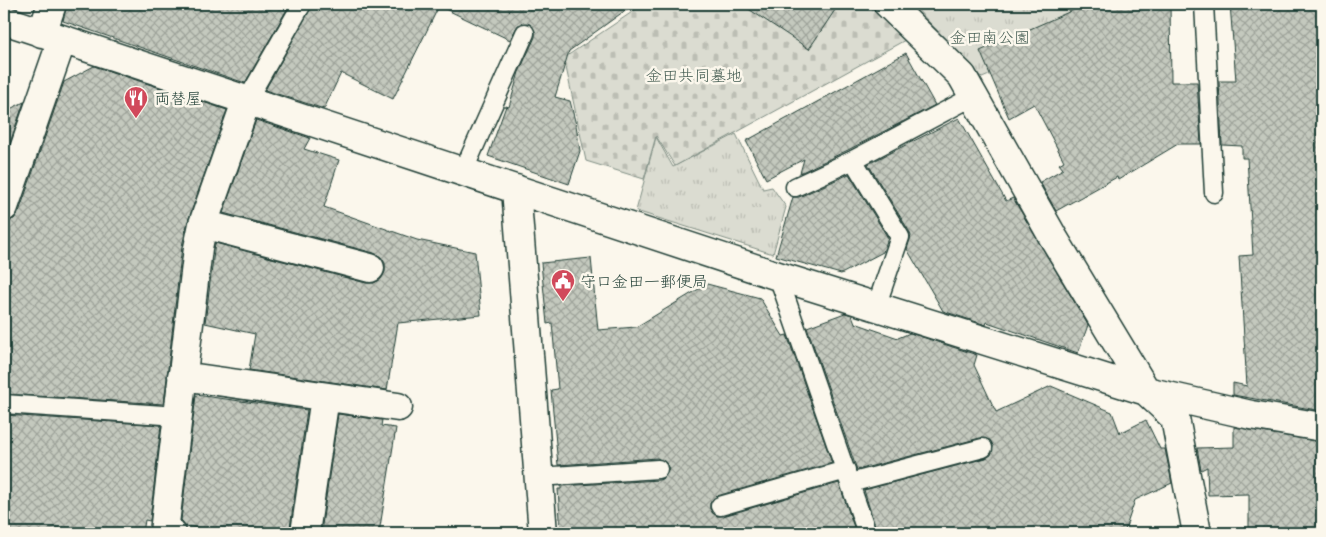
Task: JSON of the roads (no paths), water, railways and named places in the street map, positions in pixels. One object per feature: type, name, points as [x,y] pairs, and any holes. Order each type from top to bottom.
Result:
[{"type":"street","points":[[4,207],[52,36],[52,4]]},
{"type":"street","points":[[888,4],[962,76],[1053,237],[1146,391],[1175,418],[1197,533]]},
{"type":"street","points":[[4,20],[246,102],[778,276],[1146,391],[1251,416],[1322,427]]},
{"type":"street","points":[[172,533],[164,532],[202,224],[246,102]]},
{"type":"street","points":[[516,189],[543,533]]},
{"type":"street","points":[[202,224],[370,268]]},
{"type":"street","points":[[182,376],[398,407]]},
{"type":"street","points":[[305,533],[325,397]]},
{"type":"lane","points":[[246,102],[302,4]]},
{"type":"lane","points":[[1204,4],[1214,193]]},
{"type":"lane","points":[[463,172],[525,33]]},
{"type":"lane","points":[[794,187],[853,160],[974,96]]},
{"type":"lane","points":[[853,160],[900,237],[876,307]]},
{"type":"lane","points":[[778,276],[867,533]]},
{"type":"lane","points":[[4,404],[178,416]]},
{"type":"lane","points":[[720,506],[848,476],[984,448]]},
{"type":"lane","points":[[539,477],[658,469]]},
{"type":"place","name":"両替屋","points":[[136,119]]},
{"type":"place","name":"守口金田一郵便局","points":[[563,302]]},
{"type":"park label","name":"金田南公園","points":[[990,37]]},
{"type":"park label","name":"金田共同墓地","points":[[694,75]]}]
